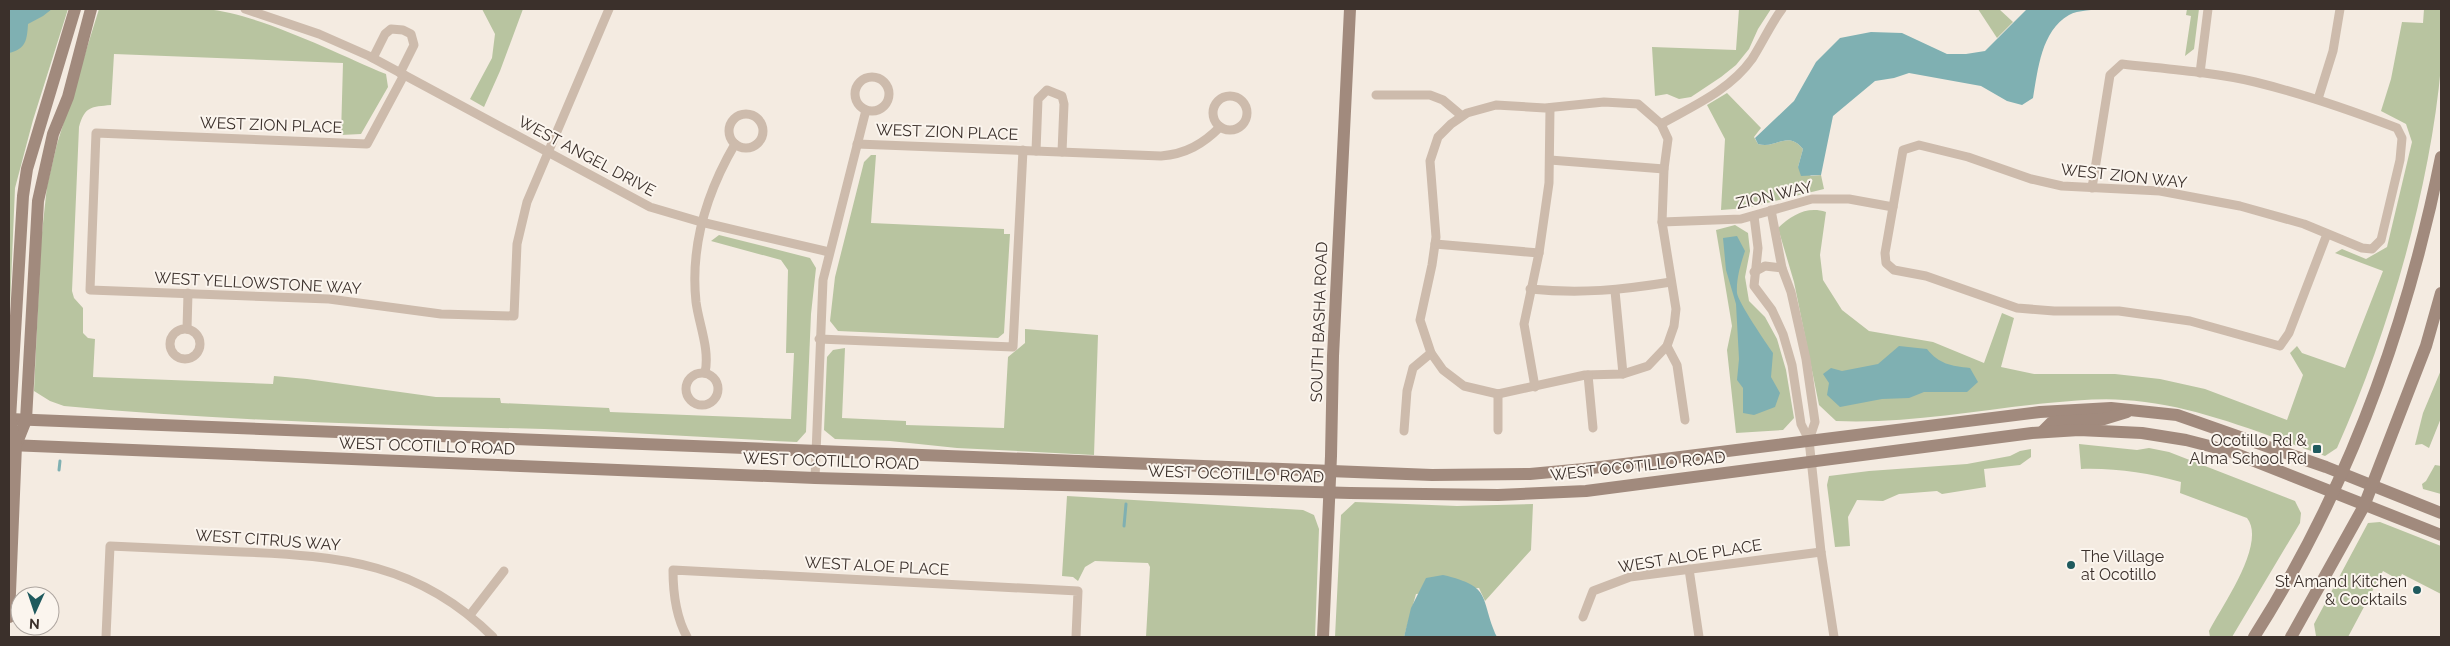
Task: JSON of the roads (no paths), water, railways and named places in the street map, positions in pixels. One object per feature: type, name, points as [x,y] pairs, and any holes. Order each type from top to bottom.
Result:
[{"type":"main road","points":[[9,617],[12,445],[10,419],[19,236],[27,169],[75,9]]},
{"type":"main road","points":[[12,445],[26,420],[38,201],[53,134],[68,97],[91,9]]},
{"type":"main road","name":"SOUTH BASHA ROAD","points":[[1323,637],[1331,473],[1333,346],[1350,9]]},
{"type":"main road","points":[[2254,637],[2300,557],[2333,493],[2394,340],[2438,193],[2441,157]]},
{"type":"main road","points":[[2291,637],[2364,506],[2426,346],[2441,293]]},
{"type":"main road","name":"WEST OCOTILLO ROAD","points":[[10,419],[1331,473],[1432,475],[1530,474],[2040,412],[2111,408],[2177,416],[2342,473],[2441,513]]},
{"type":"main road","points":[[2042,432],[2051,423],[2104,418],[2134,410]]},
{"type":"main road","name":"WEST OCOTILLO ROAD","points":[[12,445],[815,478],[1498,495],[1586,491],[2042,432],[2079,430],[2142,433],[2186,440],[2229,452],[2441,535]]},
{"type":"street","name":"WEST ANGEL DRIVE","points":[[246,9],[319,34],[373,58],[650,207],[701,222],[829,252]]},
{"type":"street","points":[[548,153],[609,9]]},
{"type":"street","points":[[1661,124],[1732,82],[1752,58],[1769,26],[1782,9]]},
{"type":"street","points":[[2200,72],[2208,9]]},
{"type":"street","points":[[2092,188],[2110,75],[2115,68],[2122,64],[2200,72],[2253,82],[2318,99],[2333,51],[2340,9]]},
{"type":"street","points":[[373,58],[385,34],[391,28],[403,30],[411,34],[414,45],[402,74]]},
{"type":"street","name":"WEST ZION PLACE","points":[[90,290],[96,133],[367,144],[402,74]]},
{"type":"street","name":"WEST ZION PLACE","points":[[1036,151],[1038,100],[1047,90],[1062,96],[1064,104],[1062,152]]},
{"type":"street","points":[[1376,95],[1430,95],[1443,100],[1462,116]]},
{"type":"street","name":"WEST ZION WAY","points":[[1893,207],[1903,150],[1919,144],[1968,157],[2031,179],[2062,186],[2160,192],[2240,206],[2304,224],[2362,248],[2372,249],[2381,240],[2400,160],[2402,138],[2397,128],[2318,99]]},
{"type":"street","points":[[1604,102],[1638,104],[1661,124],[1668,139],[1664,169],[1662,222],[1676,309],[1674,326],[1667,346],[1648,366],[1623,374],[1588,375],[1498,394],[1464,386],[1442,370],[1431,353],[1420,320],[1435,244],[1430,161],[1438,137],[1462,116],[1496,106],[1550,108],[1604,102]]},
{"type":"street","points":[[1535,387],[1524,324],[1539,253],[1550,160],[1550,108]]},
{"type":"street","points":[[815,478],[822,293],[829,252],[866,110]]},
{"type":"street","name":"WEST ZION PLACE","points":[[857,144],[1171,155],[1198,146],[1220,127]]},
{"type":"street","points":[[705,373],[706,350],[699,321],[695,282],[696,260],[701,222],[718,175],[735,144]]},
{"type":"street","points":[[819,339],[1013,347],[1023,150]]},
{"type":"street","name":"WEST YELLOWSTONE WAY","points":[[90,290],[329,299],[441,314],[514,316],[517,252],[521,221],[548,153]]},
{"type":"street","points":[[1550,160],[1664,169]]},
{"type":"street","name":"ZION WAY","points":[[1662,222],[1741,219],[1812,199],[1849,199],[1893,207]]},
{"type":"street","points":[[1893,207],[1885,253],[1886,263],[1894,270],[1926,276],[2016,308],[2054,311],[2119,311],[2190,322],[2280,346],[2289,333],[2328,234]]},
{"type":"street","points":[[1771,210],[1782,268],[1791,292],[1806,358],[1815,422],[1809,440]]},
{"type":"street","points":[[1754,216],[1758,248],[1754,286],[1772,310],[1783,334],[1792,365],[1801,424],[1809,440],[1821,552],[1834,637]]},
{"type":"street","points":[[1435,244],[1539,253]]},
{"type":"street","points":[[1754,272],[1765,266],[1782,268]]},
{"type":"street","points":[[1530,289],[1557,292],[1615,292],[1671,282]]},
{"type":"street","points":[[1615,292],[1623,374]]},
{"type":"street","points":[[187,329],[188,293]]},
{"type":"street","points":[[1667,346],[1677,365],[1685,420]]},
{"type":"street","points":[[1404,431],[1407,391],[1413,368],[1431,353]]},
{"type":"street","points":[[1588,375],[1593,428]]},
{"type":"street","points":[[1498,394],[1498,430]]},
{"type":"street","name":"WEST CITRUS WAY","points":[[106,637],[110,546],[305,554],[367,564],[420,583],[470,615],[493,637]]},
{"type":"street","name":"WEST ALOE PLACE","points":[[1583,617],[1593,591],[1630,577],[1821,552]]},
{"type":"street","points":[[1689,569],[1699,637]]},
{"type":"street","name":"WEST ALOE PLACE","points":[[688,637],[677,611],[673,590],[673,570],[1078,591],[1076,637]]},
{"type":"street","points":[[470,615],[504,571]]},
{"type":"water","points":[[9,9],[52,9],[28,24],[24,43],[19,49],[9,53]]},
{"type":"water","points":[[2027,9],[2104,9],[2086,10],[2069,15],[2052,31],[2042,52],[2033,98],[2022,105],[2007,101],[1981,86],[1909,73],[1875,81],[1833,116],[1821,175],[1801,176],[1798,167],[1803,149],[1797,143],[1786,140],[1764,145],[1758,144],[1755,138],[1794,101],[1816,62],[1840,38],[1871,32],[1902,33],[1947,54],[1966,54],[1985,51]]},
{"type":"water","points":[[1737,236],[1745,251],[1740,266],[1737,293],[1747,313],[1773,353],[1771,377],[1780,393],[1775,407],[1754,415],[1743,413],[1743,388],[1737,380],[1739,359],[1736,304],[1726,270],[1723,238]]},
{"type":"water","points":[[1899,346],[1927,349],[1941,361],[1970,368],[1978,382],[1967,392],[1924,392],[1909,398],[1882,399],[1840,407],[1827,395],[1829,383],[1823,374],[1831,368],[1842,371],[1878,364]]},
{"type":"water","points":[[1443,575],[1470,584],[1478,590],[1485,603],[1497,637],[1404,637],[1411,608],[1426,578]]},
{"type":"waterway","points":[[59,470],[60,461]]},
{"type":"waterway","points":[[1124,526],[1126,504]]},
{"type":"place","name":"Ocotillo Rd & Alma School Rd","points":[[2317,449]]},
{"type":"place","name":"The Village at Ocotillo","points":[[2071,565]]},
{"type":"place","name":"St Amand Kitchen & Cocktails","points":[[2417,590]]}]
